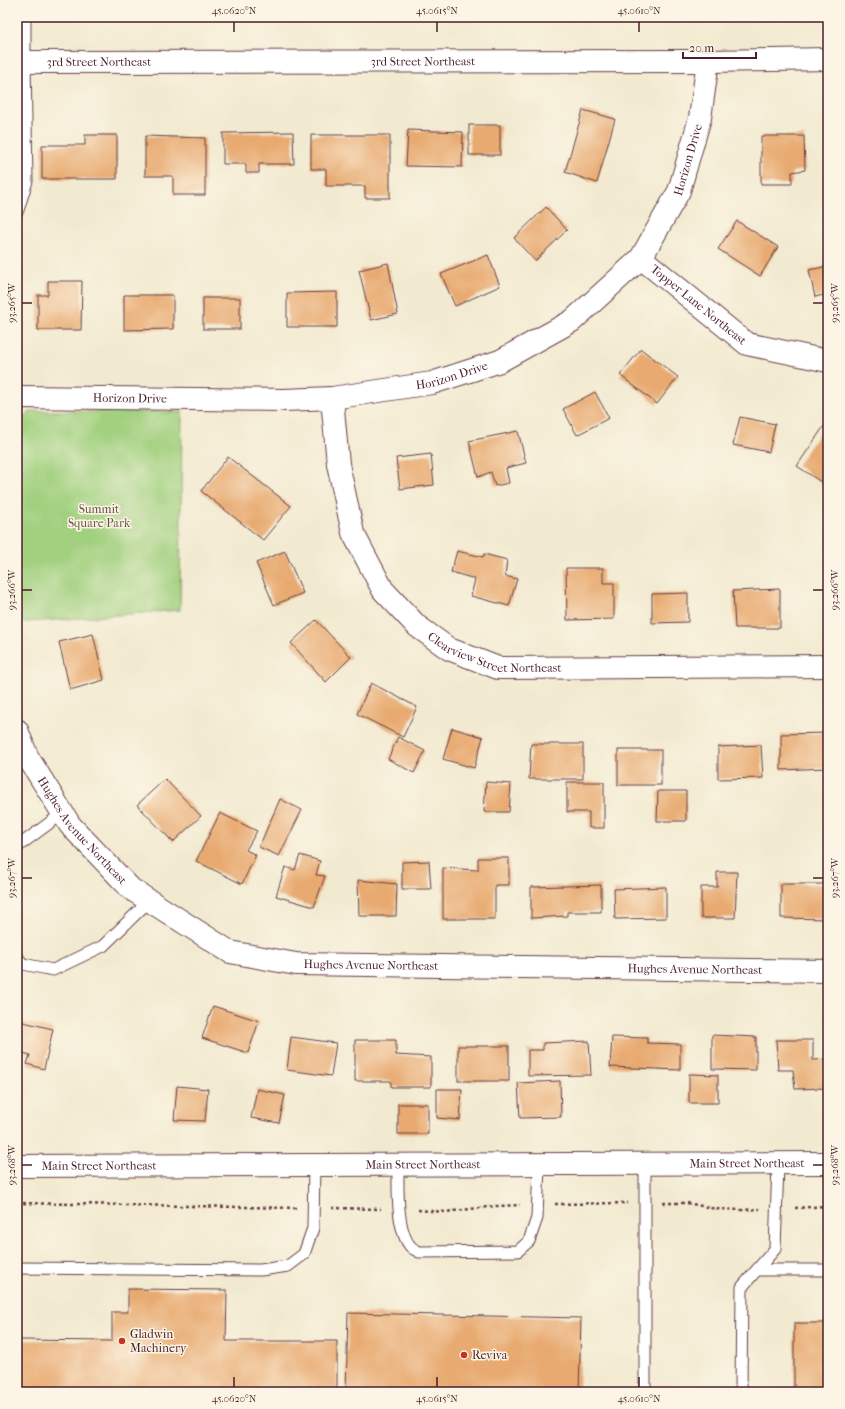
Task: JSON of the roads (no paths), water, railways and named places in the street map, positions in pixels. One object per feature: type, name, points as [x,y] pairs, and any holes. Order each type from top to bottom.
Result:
[{"type":"street","name":"3rd Street Northeast","points":[[21,62],[708,61],[828,59]]},
{"type":"street","name":"Horizon Drive","points":[[17,397],[284,400],[332,398],[432,383],[500,361],[572,321],[641,258],[679,191],[700,118],[708,61]]},
{"type":"street","name":"Topper Lane Northeast","points":[[641,258],[747,344],[828,361]]},
{"type":"street","name":"Clearview Street Northeast","points":[[332,398],[338,464],[353,533],[383,590],[417,626],[449,649],[498,668],[828,666]]},
{"type":"street","name":"Hughes Avenue Northeast","points":[[17,730],[27,756],[70,825],[131,889],[230,952],[296,964],[828,971]]},
{"type":"street","name":"Main Street Northeast","points":[[17,1166],[828,1163]]},
{"type":"lane","points":[[17,210],[27,181],[21,62],[25,17]]},
{"type":"lane","points":[[17,847],[63,813]]},
{"type":"lane","points":[[17,957],[23,964],[53,970],[103,946],[150,900]]},
{"type":"lane","points":[[398,1165],[399,1209],[402,1231],[411,1246],[419,1252],[518,1252],[529,1241],[537,1218],[539,1164]]},
{"type":"lane","points":[[645,1164],[645,1392]]},
{"type":"lane","points":[[741,1392],[742,1287],[775,1249],[778,1164]]},
{"type":"lane","points":[[17,1268],[261,1270],[288,1266],[304,1254],[313,1228],[314,1165]]},
{"type":"lane","points":[[757,1270],[828,1270]]},
{"type":"place","name":"Gladwin Machinery","points":[[122,1341]]},
{"type":"place","name":"Reviva","points":[[464,1355]]},
{"type":"park label","name":"Summit Square Park","points":[[99,516]]}]
